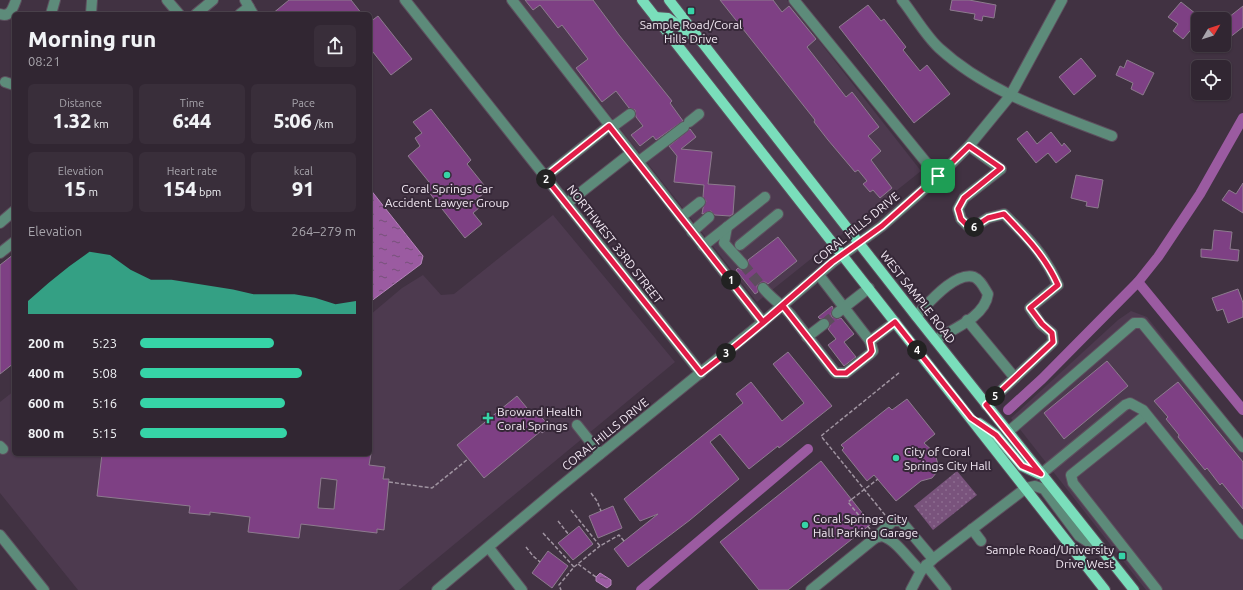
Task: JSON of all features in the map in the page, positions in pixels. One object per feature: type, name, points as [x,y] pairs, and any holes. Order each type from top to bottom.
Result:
[{"type":"main road","points":[[642,0],[1105,590]]},
{"type":"main road","points":[[661,0],[670,2]]},
{"type":"main road","name":"WEST SAMPLE ROAD","points":[[670,2],[986,405],[1134,590]]},
{"type":"main road","points":[[655,17],[668,18],[704,45]]},
{"type":"main road","points":[[971,418],[996,435],[1022,466],[1041,474]]},
{"type":"street","points":[[0,14],[7,15],[11,12],[16,0]]},
{"type":"street","points":[[52,12],[55,0]]},
{"type":"street","points":[[91,12],[92,0]]},
{"type":"street","points":[[167,0],[177,12]]},
{"type":"street","points":[[198,12],[213,0]]},
{"type":"street","name":"NORTHWEST 33RD STREET","points":[[405,0],[701,373]]},
{"type":"street","points":[[512,0],[763,322]]},
{"type":"street","points":[[794,0],[938,176]]},
{"type":"street","points":[[902,0],[938,47],[963,68],[1010,96],[1112,136]]},
{"type":"street","name":"CORAL HILLS DRIVE","points":[[437,590],[600,454],[783,306],[842,255],[882,226],[938,176],[969,146],[1010,96],[1062,0]]},
{"type":"street","points":[[545,177],[609,126],[615,125],[630,114]]},
{"type":"street","points":[[638,162],[699,114]]},
{"type":"street","points":[[969,146],[1001,168],[964,198],[958,209],[961,219],[971,229],[988,218],[1004,214],[1028,239],[1049,266],[1058,285],[1030,308],[1042,324],[1052,333],[1053,342],[986,405]]},
{"type":"street","points":[[566,204],[631,154]]},
{"type":"street","points":[[706,248],[727,227],[765,198]]},
{"type":"street","points":[[681,218],[700,202]]},
{"type":"street","points":[[0,223],[12,213]]},
{"type":"street","points":[[740,245],[778,214]]},
{"type":"street","points":[[692,232],[708,217]]},
{"type":"street","points":[[724,243],[727,227]]},
{"type":"street","points":[[706,248],[724,243]]},
{"type":"street","points":[[722,270],[740,261],[724,243]]},
{"type":"street","points":[[0,253],[12,244]]},
{"type":"street","points":[[763,289],[772,300],[783,306],[834,371],[842,374],[846,373],[870,354],[872,351],[870,341],[841,311],[819,275]]},
{"type":"street","points":[[916,316],[952,282],[965,277],[973,277],[979,280],[988,294],[987,302],[977,314],[935,340]]},
{"type":"street","points":[[841,311],[869,288]]},
{"type":"street","points":[[968,320],[1015,378]]},
{"type":"street","points":[[870,341],[895,322]]},
{"type":"street","points":[[1008,432],[1134,323],[1142,323],[1243,447]]},
{"type":"street","points":[[807,337],[824,324]]},
{"type":"street","points":[[1041,474],[1125,405],[1130,403],[1136,405],[1146,415],[1243,534]]},
{"type":"street","points":[[1146,415],[1071,475],[1073,482],[1157,590]]},
{"type":"street","points":[[577,425],[600,454]]},
{"type":"street","points":[[911,590],[927,565],[1026,488],[1035,486],[1044,489],[1079,536],[1104,553]]},
{"type":"street","points":[[811,590],[876,538],[894,521],[901,521],[927,565],[946,590]]},
{"type":"street","points":[[972,529],[981,541]]},
{"type":"street","points":[[0,535],[44,590]]},
{"type":"street","points":[[876,538],[882,536],[891,539],[910,561],[927,565]]},
{"type":"street","points":[[489,548],[522,590]]},
{"type":"path","points":[[885,515],[821,436],[900,372]]},
{"type":"path","points":[[389,482],[432,488],[468,459]]},
{"type":"path","points":[[870,529],[848,502],[878,479]]},
{"type":"path","points":[[591,493],[597,501],[600,511]]},
{"type":"path","points":[[571,510],[600,546]]},
{"type":"path","points":[[558,521],[569,534]]},
{"type":"path","points":[[543,533],[574,567]]},
{"type":"path","points":[[562,590],[560,585],[564,577],[600,546],[619,535],[624,541]]},
{"type":"path","points":[[526,547],[540,562]]},
{"type":"path","points":[[578,564],[596,576]]},
{"type":"shaded area","points":[[519,0],[787,0],[921,171],[757,302]]},
{"type":"shaded area","name":"Broward Health Coral Springs","points":[[553,215],[675,362],[399,590],[78,590],[0,493],[0,402],[12,393],[12,456],[372,456],[372,313],[402,288],[423,275],[441,295],[454,294]]},
{"type":"shaded area","points":[[1131,311],[1147,317],[1243,438],[1243,590],[1146,590],[1011,418],[1118,320]]},
{"type":"shaded area","points":[[957,471],[977,495],[933,530],[914,506]]},
{"type":"water","points":[[372,192],[423,256],[421,264],[372,301]]},
{"type":"water","points":[[600,573],[611,580],[611,585],[607,588],[596,581],[596,577]]},
{"type":"building","points":[[289,0],[351,0],[360,12],[274,12]]},
{"type":"building","points":[[525,0],[593,0],[672,101],[670,103],[683,121],[656,140],[653,136],[640,146],[631,135],[643,126],[636,117],[635,110],[629,108],[616,91],[602,102],[576,68],[588,59],[562,25],[558,28],[540,5],[533,10]]},
{"type":"building","points":[[720,0],[773,0],[782,12],[789,6],[816,39],[807,47],[846,97],[852,92],[879,127],[868,136],[881,151],[871,160],[892,188],[880,198],[873,190],[870,192],[863,184],[867,181],[858,170],[855,172],[828,140],[814,122],[815,120]]},
{"type":"building","points":[[952,0],[969,0],[996,5],[994,18],[983,16],[982,21],[974,19],[975,14],[950,10]]},
{"type":"building","points":[[1181,2],[1194,12],[1191,12],[1191,30],[1183,39],[1173,31],[1178,24],[1168,17]]},
{"type":"building","points":[[868,5],[881,21],[884,19],[906,47],[903,50],[920,71],[927,65],[950,94],[914,123],[839,27]]},
{"type":"building","points":[[1243,6],[1243,27],[1231,36],[1231,15]]},
{"type":"building","points":[[378,16],[412,59],[391,75],[372,53],[372,20]]},
{"type":"building","points":[[1081,58],[1096,76],[1074,95],[1059,77]]},
{"type":"building","points":[[1127,60],[1154,73],[1143,95],[1131,89],[1133,83],[1116,75],[1120,66],[1124,68]]},
{"type":"building","points":[[431,109],[471,160],[467,164],[488,190],[474,201],[480,207],[473,213],[482,224],[465,238],[424,186],[429,182],[408,156],[420,146],[415,138],[422,133],[413,122]]},
{"type":"building","points":[[690,129],[696,137],[681,149],[712,152],[708,184],[735,186],[733,214],[730,216],[715,215],[711,211],[702,214],[706,201],[703,197],[704,185],[674,182],[677,156],[669,146]]},
{"type":"building","points":[[1027,131],[1037,144],[1051,132],[1062,146],[1064,143],[1071,151],[1056,163],[1048,153],[1036,163],[1017,139]]},
{"type":"building","points":[[1076,175],[1103,180],[1098,208],[1086,206],[1087,202],[1071,198]]},
{"type":"building","points":[[1243,183],[1243,213],[1222,200],[1229,190],[1236,194]]},
{"type":"building","points":[[1214,230],[1232,232],[1230,249],[1239,250],[1238,261],[1201,257],[1201,249],[1212,250]]},
{"type":"building","points":[[778,237],[797,261],[768,284],[765,282],[759,283],[757,286],[758,292],[755,294],[736,270],[738,268],[741,270],[747,269],[749,266],[748,260]]},
{"type":"building","points":[[12,256],[12,365],[0,374],[0,265]]},
{"type":"building","points":[[1238,289],[1243,303],[1243,317],[1228,323],[1223,309],[1217,311],[1212,298]]},
{"type":"building","points":[[832,306],[832,317],[838,319],[841,318],[854,334],[844,342],[856,357],[844,366],[828,345],[836,339],[828,329],[830,326],[829,320],[826,318],[820,319],[818,317]]},
{"type":"building","points":[[788,352],[832,406],[779,448],[778,446],[749,469],[720,434],[710,442],[739,479],[690,520],[628,567],[614,549],[658,514],[640,521],[624,499],[743,403],[736,394],[751,382],[782,421],[804,403],[773,364]]},
{"type":"building","points":[[1107,361],[1128,386],[1064,439],[1044,413]]},
{"type":"building","points":[[1178,382],[1243,462],[1243,509],[1222,483],[1220,485],[1207,468],[1205,470],[1178,437],[1179,435],[1166,419],[1168,417],[1154,401]]},
{"type":"building","points":[[517,396],[532,414],[536,411],[550,427],[542,433],[541,431],[484,478],[457,445]]},
{"type":"building","points":[[907,399],[935,434],[924,443],[935,453],[938,465],[937,472],[932,478],[921,481],[896,501],[874,475],[867,481],[842,450],[844,448],[841,445],[889,407],[892,410]]},
{"type":"building","points":[[102,456],[371,456],[369,465],[385,467],[383,479],[389,479],[384,530],[377,529],[377,533],[301,524],[299,538],[248,532],[250,517],[210,512],[210,515],[189,513],[190,506],[97,496]],"holes":[[[321,478],[337,480],[334,509],[318,508]]]},
{"type":"building","name":"Coral Springs City Hall Parking Garage","points":[[821,461],[871,524],[788,590],[759,590],[720,542]]},
{"type":"building","points":[[613,506],[622,528],[598,538],[589,516]]},
{"type":"building","points":[[579,526],[593,544],[573,560],[558,543]]},
{"type":"building","points":[[548,551],[568,566],[552,588],[532,573]]},
{"type":"waterway","points":[[1008,410],[1042,379],[1138,282],[1158,257],[1200,194],[1243,118]]},
{"type":"waterway","points":[[1138,282],[1243,410]]},
{"type":"waterway","points":[[641,590],[808,449]]},
{"type":"tunnel","points":[[743,264],[763,288]]},
{"type":"tunnel","points":[[824,324],[837,313]]},
{"type":"place","name":"Sample Road/Coral Hills Drive","points":[[691,11]]},
{"type":"place","name":"Coral Springs Car Accident Lawyer Group","points":[[447,175]]},
{"type":"place","name":"Broward Health Coral Springs","points":[[488,418]]},
{"type":"place","name":"City of Coral Springs City Hall","points":[[896,458]]},
{"type":"place","name":"Coral Springs City Hall Parking Garage","points":[[805,525]]},
{"type":"place","name":"Sample Road/University Drive West","points":[[1122,556]]},
{"type":"route","points":[[609,126],[763,322],[819,275],[832,262],[882,226],[938,176],[969,146],[1001,168],[964,198],[958,209],[961,219],[971,229],[988,218],[1004,214],[1028,239],[1049,266],[1058,285],[1030,308],[1042,324],[1052,333],[1053,342],[986,405],[1041,474],[1022,466],[996,435],[971,418],[895,322],[870,341],[872,351],[870,354],[846,373],[842,374],[834,371],[783,306],[701,373],[545,177],[609,126]]}]
